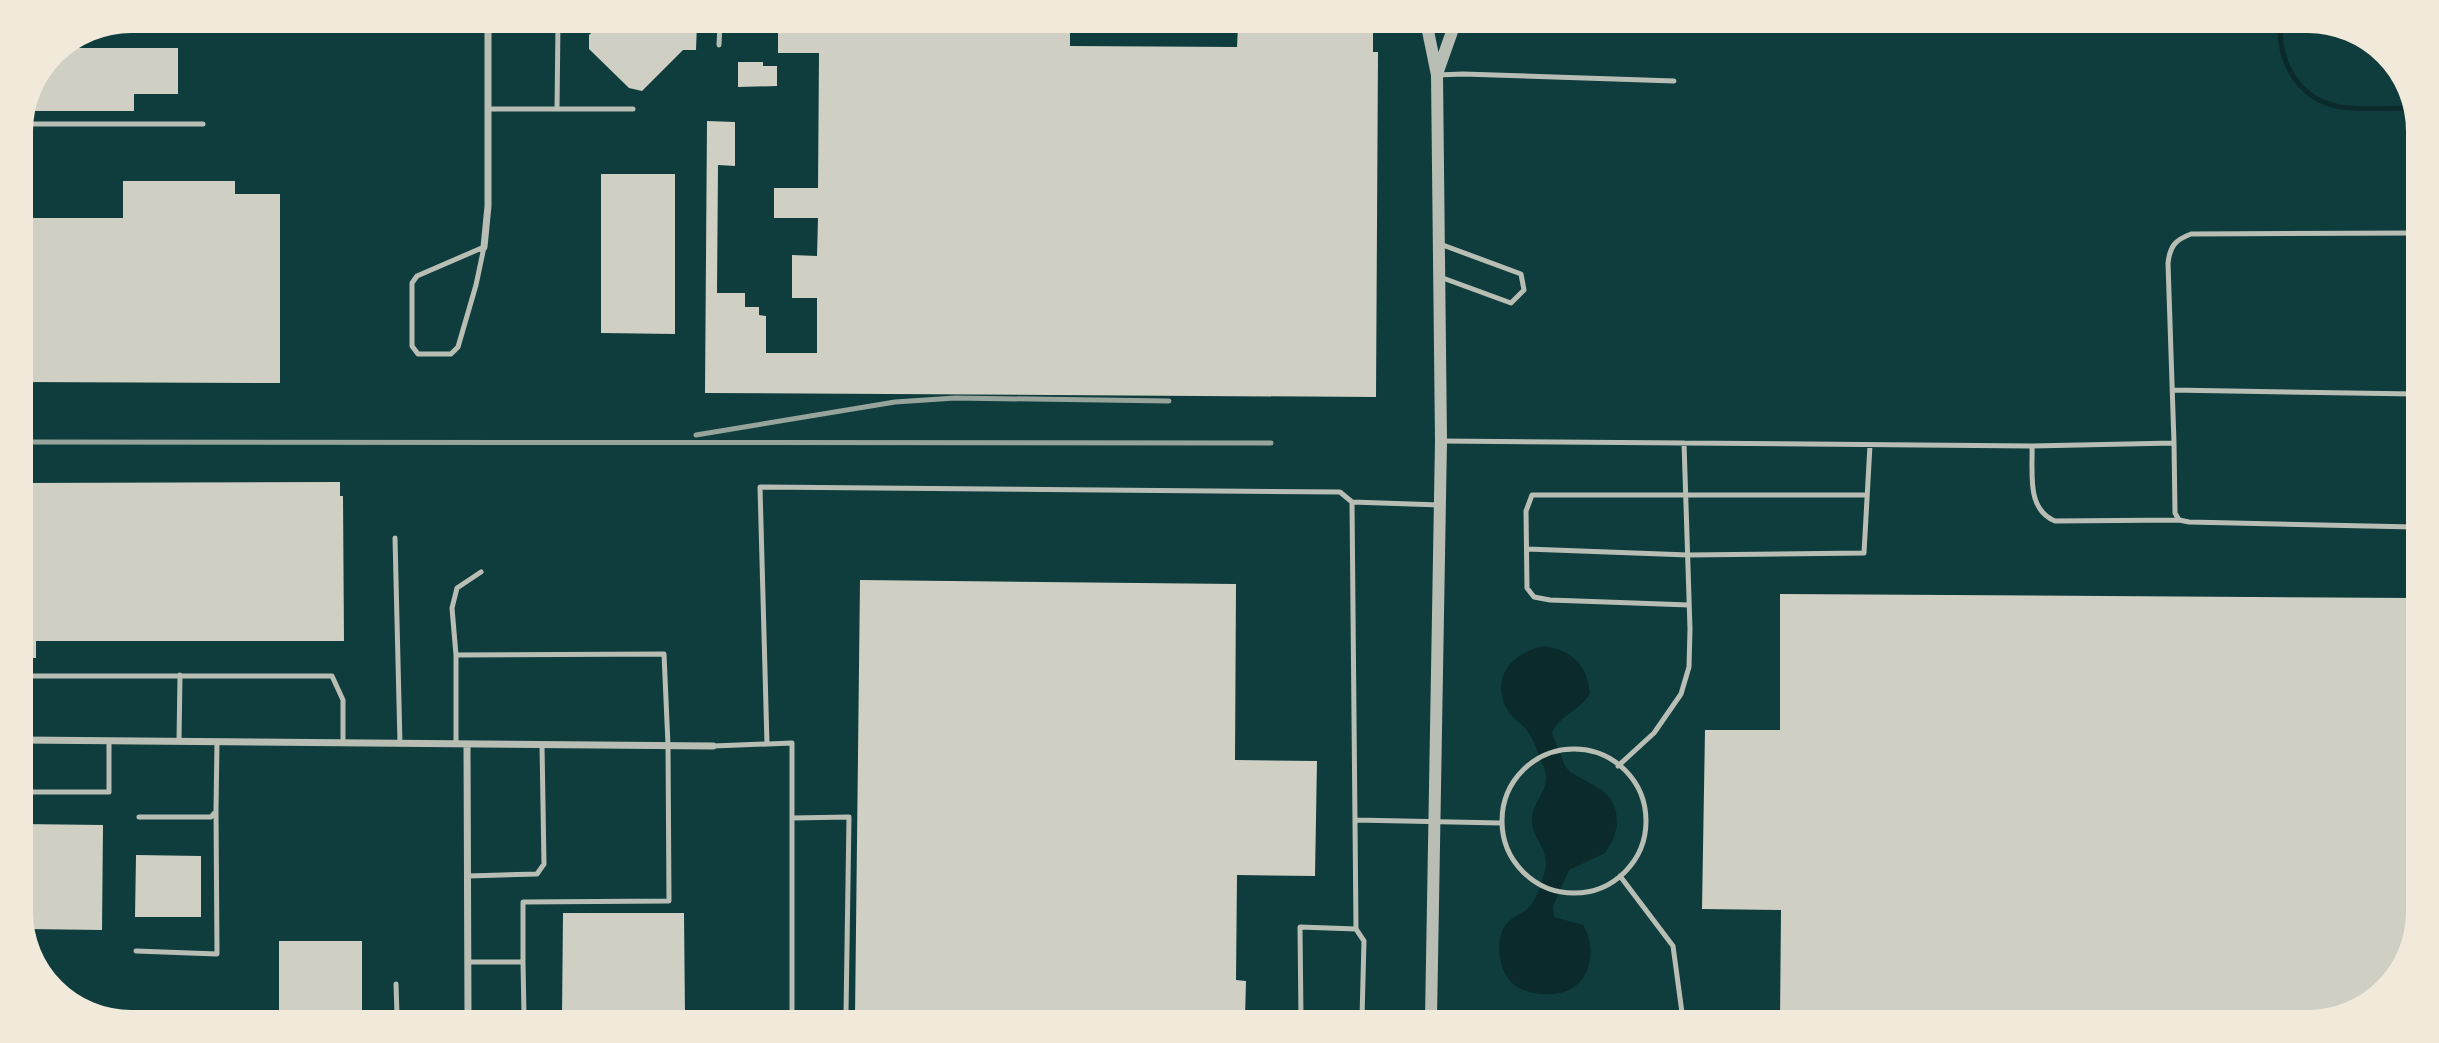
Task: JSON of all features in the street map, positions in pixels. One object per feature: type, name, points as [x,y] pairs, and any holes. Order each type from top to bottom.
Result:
[{"type":"street","points":[[484,247],[488,206],[488,33]]},
{"type":"street","points":[[1428,33],[1437,75],[1441,440],[1430,1010]]},
{"type":"street","points":[[1437,75],[1452,33]]},
{"type":"street","points":[[33,740],[713,746]]},
{"type":"street","points":[[467,744],[468,1010]]},
{"type":"lane","points":[[557,109],[558,33]]},
{"type":"lane","points":[[719,45],[720,33]]},
{"type":"lane","points":[[1437,75],[1674,81]]},
{"type":"lane","points":[[488,109],[633,109]]},
{"type":"lane","points":[[33,124],[203,124]]},
{"type":"lane","points":[[2179,520],[2175,513],[2168,264],[2170,250],[2177,239],[2191,234],[2406,233]]},
{"type":"lane","points":[[1440,244],[1521,274],[1524,290],[1511,303],[1440,277]]},
{"type":"lane","points":[[484,247],[458,347],[451,354],[418,354],[412,346],[412,283],[417,276],[484,247]]},
{"type":"lane","points":[[2172,390],[2406,394]]},
{"type":"lane","points":[[1441,440],[2032,446],[2174,443]]},
{"type":"lane","points":[[1618,766],[1654,733],[1681,694],[1689,667],[1684,443]]},
{"type":"lane","points":[[1527,548],[1688,555],[1864,553],[1870,445]]},
{"type":"lane","points":[[2032,446],[2034,499],[2038,510],[2055,521],[2179,520],[2203,523],[2406,527]]},
{"type":"lane","points":[[767,744],[760,487],[1340,492],[1352,502],[1440,505]]},
{"type":"lane","points":[[1689,605],[1550,600],[1534,597],[1527,588],[1526,511],[1532,495],[1867,495]]},
{"type":"lane","points":[[1352,502],[1356,929],[1364,942],[1362,1010]]},
{"type":"lane","points":[[395,538],[400,744]]},
{"type":"lane","points":[[456,744],[456,655],[452,607],[457,588],[481,572]]},
{"type":"lane","points":[[456,655],[664,654],[668,745],[669,901],[523,902],[524,1010]]},
{"type":"lane","points":[[178,742],[180,675]]},
{"type":"lane","points":[[33,676],[331,676],[343,700],[343,743]]},
{"type":"lane","points":[[33,792],[109,792],[109,741]]},
{"type":"lane","points":[[136,951],[217,954],[217,742]]},
{"type":"lane","points":[[713,746],[792,743],[792,1010]]},
{"type":"lane","points":[[468,876],[537,874],[544,864],[542,745]]},
{"type":"lane","points":[[1581,749],[1605,756],[1618,766],[1625,770],[1639,790],[1646,814],[1644,837],[1635,858],[1620,876],[1600,888],[1567,893],[1555,891],[1534,881],[1517,866],[1506,846],[1501,823],[1505,799],[1516,777],[1534,760],[1557,751],[1581,749]]},
{"type":"lane","points":[[139,817],[211,817],[216,811]]},
{"type":"lane","points":[[792,818],[849,817],[846,1010]]},
{"type":"lane","points":[[1355,820],[1501,823]]},
{"type":"lane","points":[[1620,876],[1673,946],[1682,1010]]},
{"type":"lane","points":[[1301,1010],[1300,927],[1356,929]]},
{"type":"lane","points":[[468,962],[523,962]]},
{"type":"lane","points":[[397,984],[397,1010]]},
{"type":"water","points":[[1543,646],[1570,655],[1585,674],[1590,693],[1552,733],[1570,772],[1602,790],[1611,799],[1616,811],[1617,826],[1605,853],[1569,870],[1553,906],[1554,917],[1583,925],[1589,941],[1590,958],[1585,974],[1574,987],[1549,994],[1522,990],[1509,980],[1502,966],[1499,950],[1504,927],[1529,907],[1536,897],[1546,863],[1533,827],[1532,816],[1545,786],[1546,773],[1530,735],[1505,706],[1501,686],[1507,668],[1515,660],[1528,651]]},
{"type":"building","points":[[697,33],[696,50],[683,50],[642,91],[629,88],[589,49],[589,35]]},
{"type":"building","points":[[778,33],[1070,33],[1070,46],[1237,47],[1238,33],[1373,33],[1373,52],[1378,52],[1376,397],[705,393],[707,121],[735,122],[735,166],[718,165],[717,293],[745,293],[745,307],[759,307],[759,315],[766,316],[766,353],[817,353],[817,298],[792,298],[792,255],[817,256],[818,218],[774,218],[774,188],[818,188],[819,53],[778,53]]},
{"type":"building","points":[[79,48],[178,48],[178,94],[134,94],[134,111],[36,111],[43,88],[53,71]]},
{"type":"building","points":[[738,62],[763,62],[763,66],[777,66],[777,86],[738,87]]},
{"type":"building","points":[[601,174],[675,174],[675,334],[601,333]]},
{"type":"building","points":[[123,181],[235,181],[235,194],[280,194],[280,383],[33,382],[33,218],[123,218]]},
{"type":"building","points":[[340,482],[340,496],[343,496],[344,641],[36,641],[36,658],[33,658],[33,483]]},
{"type":"building","points":[[860,580],[1236,584],[1235,760],[1317,761],[1315,876],[1237,875],[1236,980],[1246,981],[1245,1010],[855,1010]]},
{"type":"building","points":[[1780,594],[2406,598],[2406,912],[2398,949],[2382,976],[2372,986],[2351,1000],[2321,1009],[1780,1010],[1781,910],[1702,909],[1705,730],[1780,730]]},
{"type":"building","points":[[33,824],[103,825],[102,930],[35,929]]},
{"type":"building","points":[[136,855],[201,856],[201,917],[135,917]]},
{"type":"building","points":[[563,913],[684,913],[685,1010],[562,1010]]},
{"type":"building","points":[[279,941],[362,941],[362,1010],[279,1010]]},
{"type":"waterway","points":[[2280,33],[2289,69],[2296,80],[2315,98],[2341,107],[2403,108]]},
{"type":"railway","points":[[696,435],[895,402],[955,398],[1169,401]]},
{"type":"railway","points":[[33,442],[1271,443]]}]
